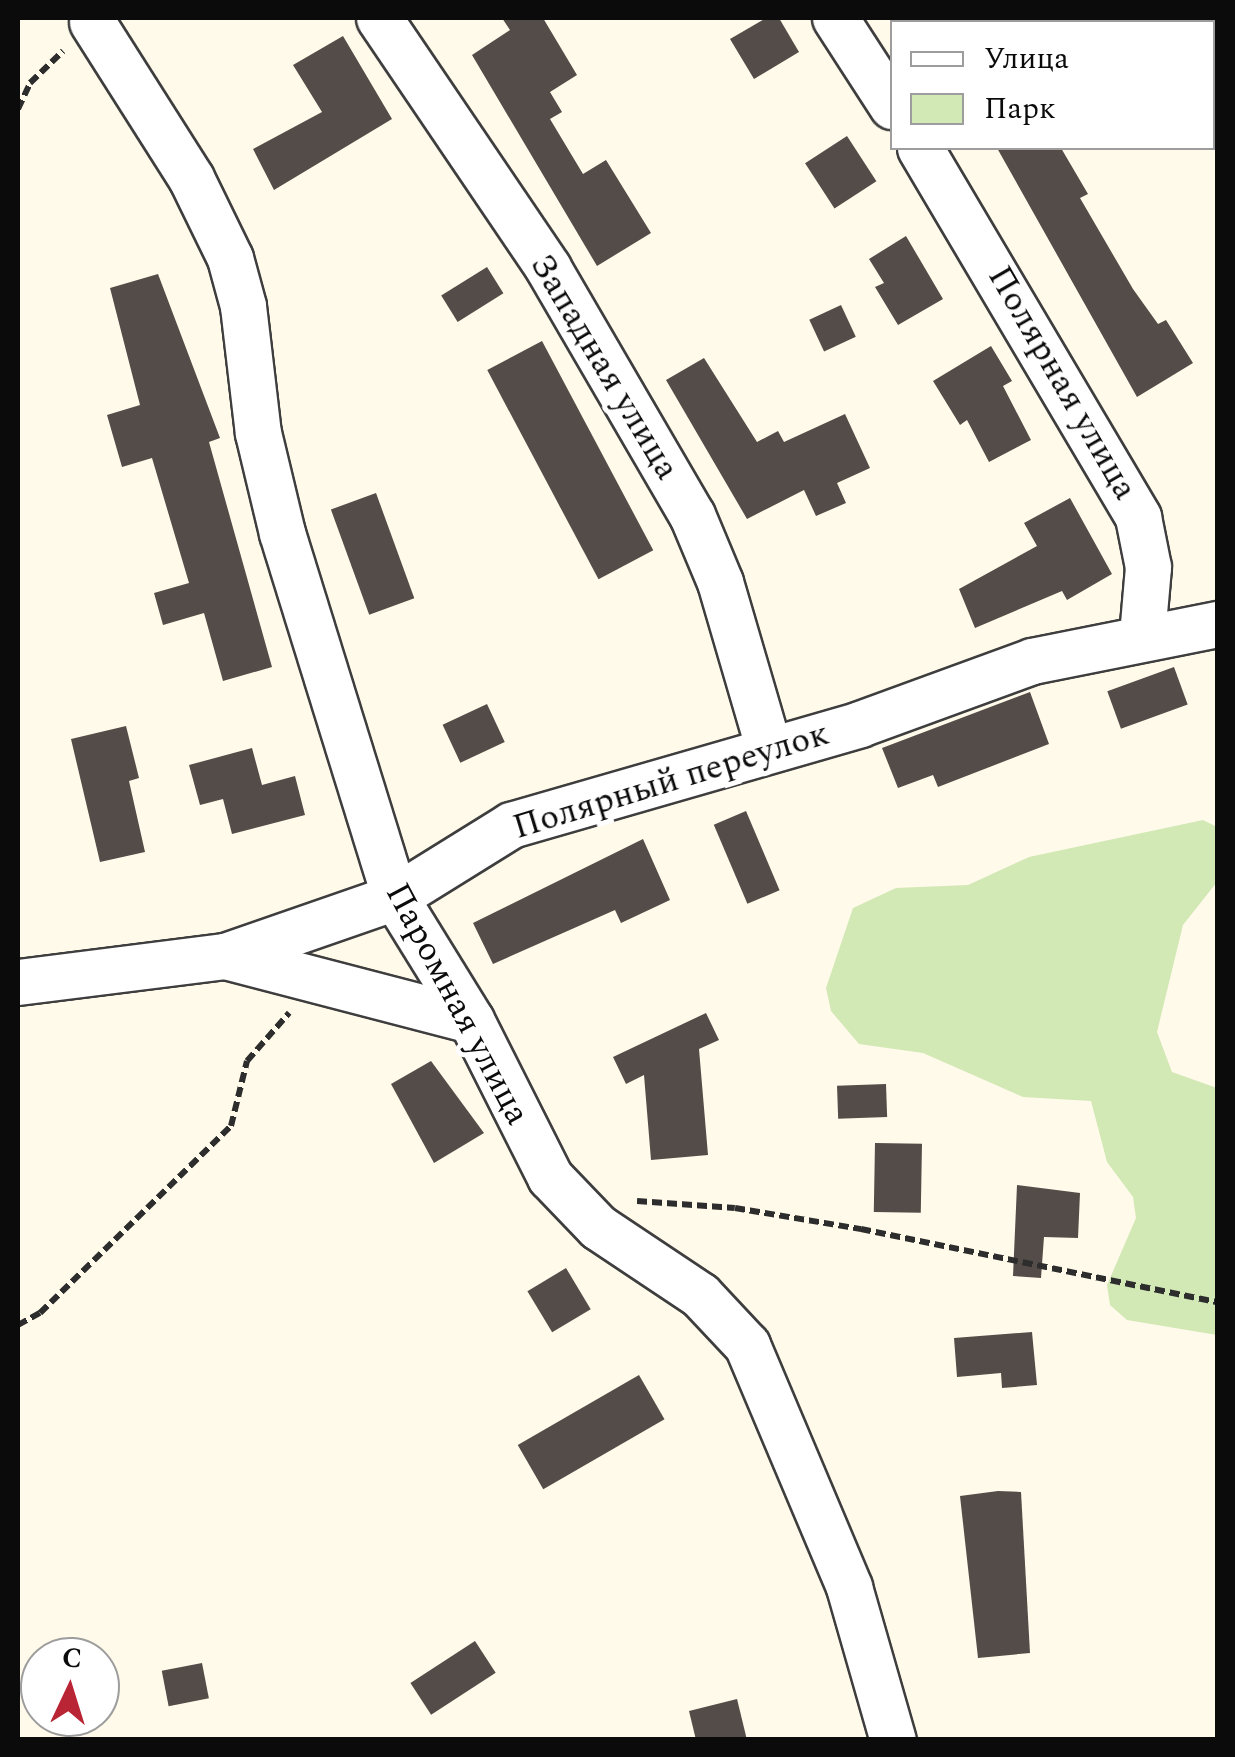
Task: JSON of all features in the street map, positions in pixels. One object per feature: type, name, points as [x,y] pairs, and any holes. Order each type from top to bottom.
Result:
[{"type":"street","name":"Западная улица","points":[[379,18],[548,268],[692,515],[720,582],[768,746]]},
{"type":"street","points":[[835,18],[890,103]]},
{"type":"street","name":"Паромная улица","points":[[92,22],[192,178],[230,258],[243,306],[258,433],[282,533],[396,896],[471,1020],[534,1150],[566,1197],[598,1227],[700,1295],[747,1346],[849,1587],[893,1740]]},
{"type":"street","name":"Полярная улица","points":[[921,150],[1133,506],[1148,567],[1142,636]]},
{"type":"street","name":"Полярный переулок","points":[[18,982],[225,956],[396,896],[511,825],[768,746],[860,724],[1032,662],[1142,636],[1218,624]]},
{"type":"street","points":[[225,956],[304,981],[471,1020]]},
{"type":"path","points":[[18,109],[30,83],[92,22]]},
{"type":"path","points":[[18,1325],[40,1313],[231,1126],[247,1061],[284,1022],[304,981]]},
{"type":"path","points":[[566,1197],[735,1208],[1218,1302]]},
{"type":"green space","points":[[1203,820],[1217,827],[1217,882],[1183,925],[1157,1032],[1172,1072],[1217,1088],[1217,1335],[1127,1320],[1110,1305],[1107,1285],[1136,1218],[1133,1197],[1107,1162],[1091,1101],[1023,1097],[923,1053],[859,1044],[831,1011],[826,988],[853,908],[896,888],[968,885],[1029,857]]},
{"type":"building","points":[[502,18],[543,18],[577,75],[550,92],[562,112],[550,119],[583,174],[606,160],[651,233],[597,266],[472,55],[510,30]]},
{"type":"building","points":[[766,18],[779,18],[799,52],[754,79],[730,39]]},
{"type":"building","points":[[343,36],[392,119],[274,190],[253,149],[322,112],[293,65]]},
{"type":"building","points":[[847,136],[876,181],[834,209],[805,163]]},
{"type":"building","points":[[998,150],[1062,150],[1088,194],[1080,198],[1133,289],[1158,324],[1166,320],[1193,363],[1137,397]]},
{"type":"building","points":[[906,236],[943,299],[898,325],[875,287],[884,283],[869,259]]},
{"type":"building","points":[[487,267],[503,293],[458,322],[441,296]]},
{"type":"building","points":[[158,274],[220,438],[209,442],[272,667],[223,681],[204,613],[163,625],[154,593],[189,583],[152,458],[122,467],[107,415],[140,405],[110,288]]},
{"type":"building","points":[[841,305],[856,337],[824,352],[809,320]]},
{"type":"building","points":[[542,341],[653,550],[599,579],[487,370]]},
{"type":"building","points":[[991,346],[1012,381],[1003,386],[1031,440],[989,462],[967,420],[960,425],[933,381]]},
{"type":"building","points":[[704,358],[757,442],[778,431],[784,442],[845,414],[870,468],[837,483],[846,503],[816,516],[804,490],[747,519],[666,380]]},
{"type":"building","points":[[376,493],[414,598],[369,615],[331,509]]},
{"type":"building","points":[[1070,498],[1112,574],[1067,600],[1062,591],[975,628],[959,589],[1037,546],[1024,523]]},
{"type":"building","points":[[1174,667],[1188,705],[1121,729],[1107,691]]},
{"type":"building","points":[[1030,692],[1049,744],[938,787],[933,775],[898,788],[882,748]]},
{"type":"building","points":[[487,704],[505,742],[460,763],[443,725]]},
{"type":"building","points":[[126,726],[139,778],[129,781],[145,852],[100,862],[71,739]]},
{"type":"building","points":[[252,748],[262,785],[295,776],[305,815],[232,834],[223,799],[200,805],[189,765]]},
{"type":"building","points":[[746,811],[780,890],[747,904],[714,825]]},
{"type":"building","points":[[643,839],[670,900],[621,923],[615,910],[493,964],[473,923]]},
{"type":"building","points":[[706,1013],[719,1040],[699,1049],[708,1155],[651,1160],[644,1075],[626,1084],[613,1057]]},
{"type":"building","points":[[431,1061],[484,1133],[434,1163],[391,1084]]},
{"type":"building","points":[[886,1084],[887,1117],[838,1119],[837,1086]]},
{"type":"building","points":[[875,1143],[922,1144],[921,1213],[874,1212]]},
{"type":"building","points":[[1017,1185],[1080,1193],[1078,1238],[1044,1237],[1041,1278],[1013,1276]]},
{"type":"building","points":[[566,1268],[591,1309],[552,1332],[527,1291]]},
{"type":"building","points":[[1032,1332],[1037,1385],[1002,1388],[1001,1373],[957,1377],[954,1338]]},
{"type":"building","points":[[639,1375],[664,1419],[543,1489],[518,1445]]},
{"type":"building","points":[[1021,1492],[1030,1653],[978,1658],[960,1496]]},
{"type":"building","points":[[475,1641],[496,1673],[431,1715],[410,1683]]},
{"type":"building","points":[[202,1663],[209,1698],[169,1706],[162,1671]]},
{"type":"building","points":[[737,1699],[747,1740],[696,1740],[689,1711]]}]
